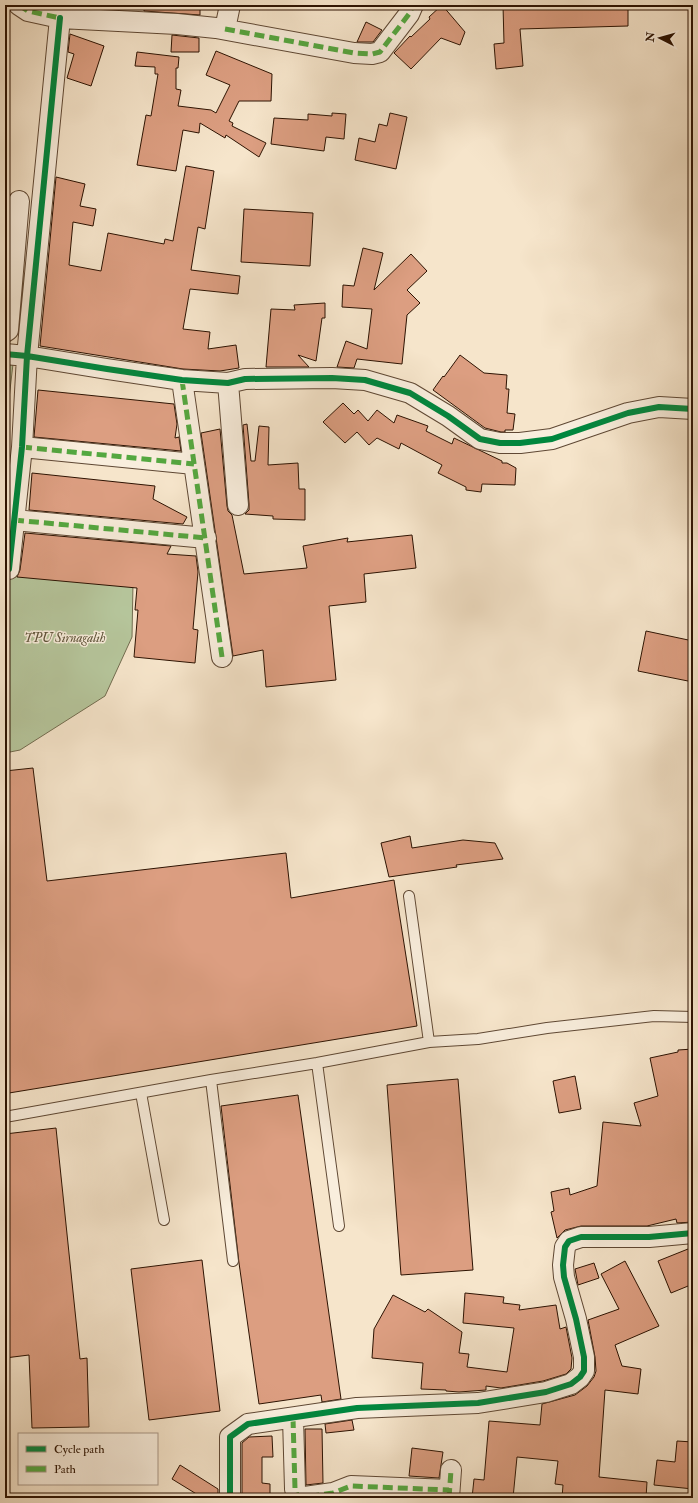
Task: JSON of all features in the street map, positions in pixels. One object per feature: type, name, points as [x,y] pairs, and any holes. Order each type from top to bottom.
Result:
[{"type":"street","points":[[19,5],[28,11],[60,18],[178,24],[225,29],[354,53],[372,54],[380,52],[409,14],[413,5]]},
{"type":"street","points":[[225,29],[230,5]]},
{"type":"street","points":[[9,569],[22,448],[27,356],[60,18]]},
{"type":"street","points":[[5,332],[8,330],[19,201]]},
{"type":"street","points":[[5,354],[27,356],[182,380],[228,383],[245,379],[332,378],[365,380],[410,393],[448,416],[480,439],[500,443],[552,440],[628,413],[659,407],[693,409]]},
{"type":"street","points":[[182,380],[222,657]]},
{"type":"street","points":[[228,383],[238,505]]},
{"type":"street","points":[[22,448],[194,464]]},
{"type":"street","points":[[14,520],[206,538]]},
{"type":"street","points":[[230,1498],[230,1437],[248,1424],[357,1408],[478,1403],[546,1392],[571,1384],[580,1377],[584,1371],[584,1357],[576,1319],[564,1277],[563,1265],[565,1247],[569,1241],[581,1237],[649,1236],[693,1233]]},
{"type":"street","points":[[293,1418],[295,1489],[297,1495],[305,1497],[333,1493],[351,1486],[449,1494],[451,1470]]},
{"type":"lane","points":[[409,896],[430,1042]]},
{"type":"lane","points":[[5,1116],[317,1063],[430,1042],[478,1039],[547,1028],[654,1016],[693,1017]]},
{"type":"lane","points":[[317,1063],[340,1226]]},
{"type":"lane","points":[[211,1080],[233,1261]]},
{"type":"lane","points":[[141,1093],[164,1220]]},
{"type":"green space","points":[[5,363],[13,364],[5,433]]},
{"type":"green space","name":"TPU Sirnagalih","points":[[5,528],[7,568],[133,583],[132,637],[105,696],[20,750],[5,753]]},
{"type":"building","points":[[144,5],[200,5],[200,15],[144,11]]},
{"type":"building","points":[[442,5],[465,32],[460,45],[441,38],[411,69],[394,53],[410,36],[411,37],[430,19],[429,17]]},
{"type":"building","points":[[503,5],[628,5],[628,26],[520,29],[523,66],[496,69],[494,44],[504,43]]},
{"type":"building","points":[[366,22],[382,30],[373,42],[357,42]]},
{"type":"building","points":[[70,34],[104,46],[91,86],[67,78],[74,54],[68,52]]},
{"type":"building","points":[[172,35],[199,38],[199,52],[171,52]]},
{"type":"building","points":[[216,51],[272,74],[271,101],[239,101],[229,121],[233,123],[232,126],[266,143],[259,157],[226,135],[225,138],[200,123],[199,133],[183,130],[176,171],[137,165],[146,115],[151,116],[158,74],[155,74],[155,67],[135,66],[137,52],[179,57],[178,68],[176,68],[176,89],[181,90],[178,106],[211,110],[216,113],[230,85],[206,75]]},
{"type":"building","points":[[332,113],[346,114],[344,139],[326,137],[324,151],[271,144],[274,118],[308,120],[308,114],[332,116]]},
{"type":"building","points":[[390,113],[407,117],[396,169],[355,160],[359,138],[375,142],[379,124],[387,126]]},
{"type":"building","points":[[186,166],[214,171],[205,229],[198,227],[191,270],[240,276],[238,294],[190,289],[183,329],[210,332],[208,349],[236,345],[239,368],[220,371],[183,369],[40,346],[56,177],[85,184],[80,206],[96,209],[93,226],[73,222],[69,265],[101,271],[108,233],[164,244],[165,239],[173,241]]},
{"type":"building","points":[[244,209],[313,213],[310,266],[241,262]]},
{"type":"building","points":[[363,248],[383,253],[374,290],[411,254],[427,271],[407,290],[420,303],[407,315],[402,364],[357,359],[354,368],[337,367],[346,341],[367,349],[372,309],[342,307],[343,285],[354,286]]},
{"type":"building","points":[[325,303],[325,318],[322,318],[316,361],[298,355],[309,367],[266,367],[271,309],[295,310],[294,305]]},
{"type":"building","points":[[460,355],[484,373],[507,375],[506,389],[509,389],[507,413],[515,414],[513,430],[505,430],[505,432],[501,432],[485,428],[433,390]]},
{"type":"building","points":[[38,390],[174,404],[177,424],[175,438],[179,437],[181,451],[34,437]]},
{"type":"building","points":[[343,403],[354,414],[358,410],[368,421],[377,410],[394,423],[397,415],[428,426],[426,431],[452,444],[454,438],[502,461],[502,463],[507,463],[516,468],[515,485],[482,484],[481,492],[466,490],[466,487],[438,473],[442,465],[401,443],[399,449],[377,438],[369,445],[357,432],[345,443],[323,422]]},
{"type":"building","points":[[247,424],[251,461],[255,461],[259,426],[269,427],[268,465],[298,463],[299,489],[305,489],[305,520],[273,519],[273,516],[245,514],[249,510],[249,504],[243,425]]},
{"type":"building","points":[[220,429],[227,506],[228,511],[232,515],[244,574],[307,568],[303,546],[348,538],[347,542],[412,535],[416,568],[364,574],[366,602],[329,606],[336,680],[266,687],[263,650],[233,656],[201,433]]},
{"type":"building","points":[[32,473],[155,486],[153,499],[187,517],[183,524],[29,510]]},
{"type":"building","points":[[25,533],[171,546],[167,554],[196,556],[198,572],[193,629],[198,630],[195,663],[134,657],[138,610],[135,610],[137,588],[17,577],[20,570]]},
{"type":"building","points":[[646,631],[693,641],[693,682],[638,671]]},
{"type":"building","points":[[33,768],[47,881],[286,853],[291,898],[394,880],[417,1026],[9,1093],[5,1067],[5,771]]},
{"type":"building","points":[[410,836],[412,848],[463,840],[495,843],[503,859],[456,865],[457,867],[389,877],[381,843]]},
{"type":"building","points":[[693,1049],[693,1222],[677,1223],[676,1219],[647,1226],[581,1226],[565,1230],[557,1238],[551,1212],[554,1211],[551,1192],[569,1188],[570,1195],[597,1186],[603,1122],[641,1126],[634,1103],[658,1096],[650,1058],[678,1052],[678,1050]]},
{"type":"building","points":[[575,1076],[581,1109],[559,1113],[553,1081]]},
{"type":"building","points":[[458,1079],[473,1270],[401,1275],[387,1085]]},
{"type":"building","points":[[298,1095],[341,1399],[322,1402],[321,1395],[259,1404],[239,1263],[221,1106]]},
{"type":"building","points":[[56,1128],[80,1359],[87,1358],[89,1427],[32,1428],[29,1355],[5,1358],[5,1134]]},
{"type":"building","points":[[693,1247],[693,1284],[671,1293],[658,1261]]},
{"type":"building","points":[[202,1260],[220,1411],[149,1420],[131,1269]]},
{"type":"building","points":[[625,1261],[659,1326],[615,1345],[622,1366],[641,1369],[638,1394],[605,1390],[599,1477],[647,1482],[646,1498],[562,1498],[563,1485],[555,1484],[558,1461],[517,1457],[513,1498],[472,1498],[474,1479],[484,1480],[489,1421],[540,1425],[542,1404],[575,1395],[587,1386],[594,1377],[596,1371],[595,1357],[588,1320],[619,1309],[601,1274]]},
{"type":"building","points":[[594,1263],[599,1278],[578,1285],[575,1269]]},
{"type":"building","points":[[465,1293],[504,1297],[503,1303],[520,1305],[519,1310],[556,1305],[560,1329],[566,1327],[572,1358],[571,1369],[566,1374],[543,1381],[501,1388],[486,1386],[486,1390],[459,1392],[421,1389],[423,1363],[372,1358],[374,1329],[393,1295],[425,1312],[428,1309],[462,1332],[459,1353],[469,1354],[467,1367],[507,1372],[514,1328],[463,1323]]},
{"type":"building","points":[[352,1420],[354,1430],[326,1433],[325,1424]]},
{"type":"building","points":[[305,1429],[322,1429],[323,1483],[306,1485]]},
{"type":"building","points":[[272,1436],[273,1457],[262,1457],[262,1483],[270,1484],[270,1498],[242,1498],[242,1443],[249,1437]]},
{"type":"building","points":[[677,1441],[693,1442],[693,1489],[654,1485],[657,1460],[675,1462]]},
{"type":"building","points":[[412,1448],[443,1452],[439,1478],[409,1476]]},
{"type":"building","points":[[180,1465],[218,1489],[218,1498],[203,1498],[172,1479]]},
{"type":"marked path","points":[[19,5],[28,11],[60,18]]},
{"type":"marked path","points":[[225,29],[354,53],[372,54],[380,52],[409,14],[413,5]]},
{"type":"marked path","points":[[182,380],[222,657]]},
{"type":"marked path","points":[[22,447],[194,464]]},
{"type":"marked path","points":[[14,520],[206,538]]},
{"type":"marked path","points":[[293,1418],[295,1489],[297,1495],[305,1497],[333,1493],[351,1486],[449,1490]]},
{"type":"marked path","points":[[449,1498],[451,1470]]},
{"type":"cycle path","points":[[9,569],[22,447],[27,356],[60,18]]},
{"type":"cycle path","points":[[5,354],[27,356],[182,380],[228,383],[245,379],[332,378],[365,380],[410,393],[448,416],[480,439],[500,443],[520,443],[552,439],[628,413],[659,407],[693,409]]},
{"type":"cycle path","points":[[230,1498],[230,1437],[248,1424],[357,1408],[478,1403],[546,1392],[571,1384],[580,1377],[584,1371],[584,1357],[576,1319],[564,1277],[563,1265],[565,1247],[569,1241],[581,1237],[649,1237],[693,1233]]}]
